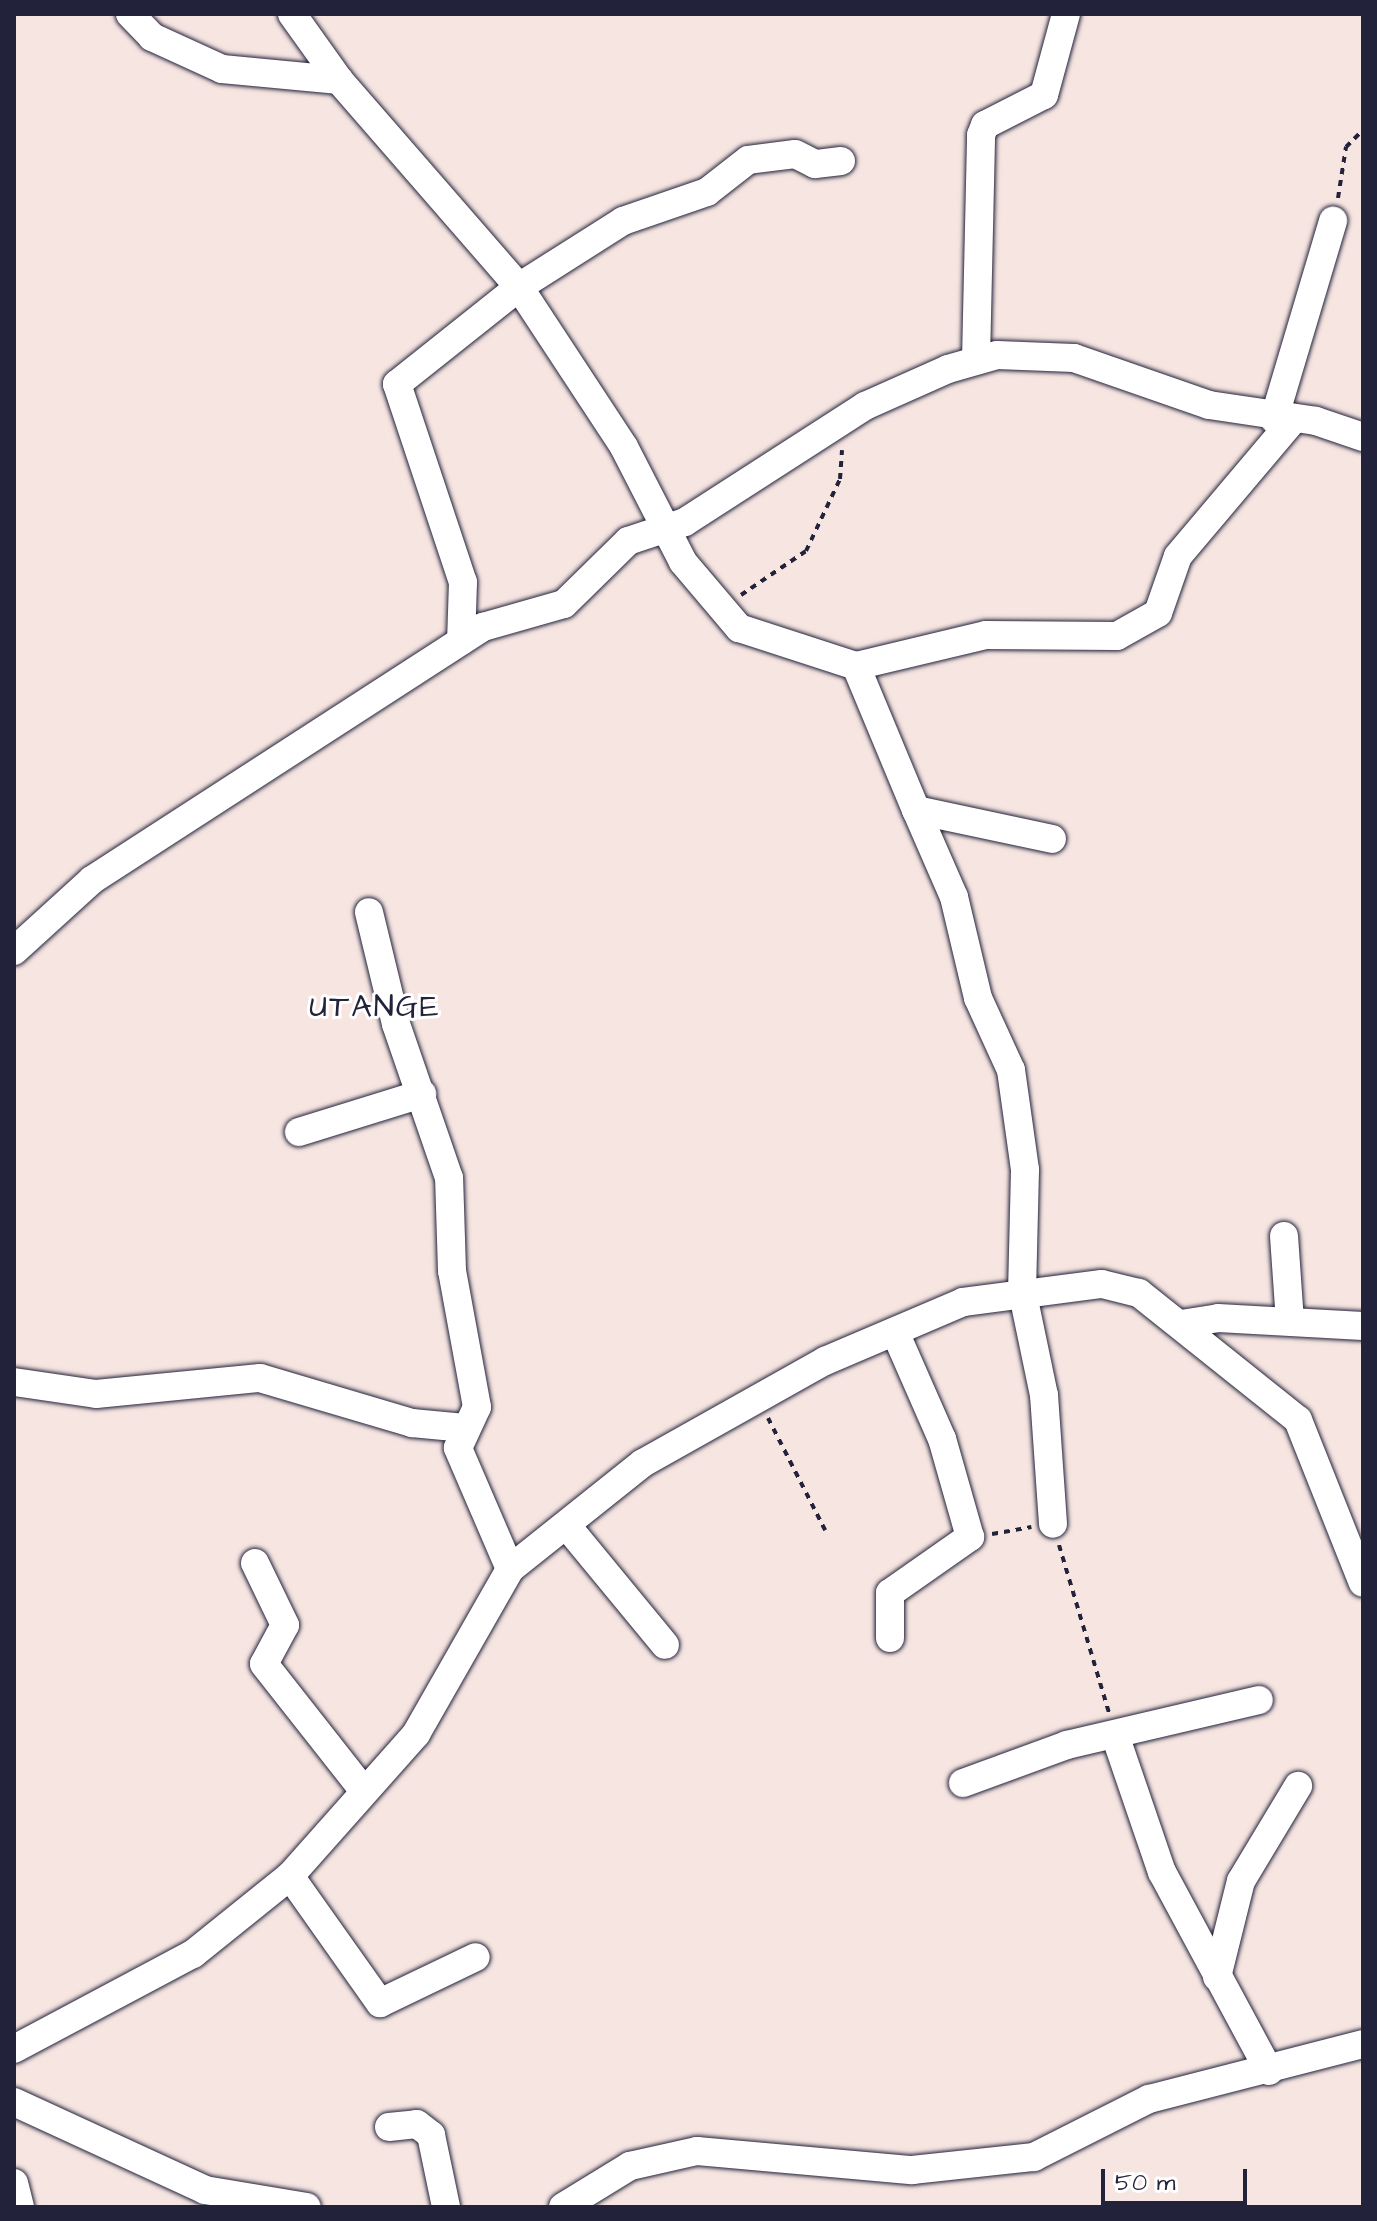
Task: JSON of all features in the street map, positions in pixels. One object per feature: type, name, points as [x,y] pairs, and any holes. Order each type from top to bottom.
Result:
[{"type":"street","points":[[130,14],[152,37],[222,69],[339,80]]},
{"type":"street","points":[[292,14],[339,80],[519,287],[624,447],[665,532],[720,609],[739,628],[856,666],[986,635],[1117,636],[1138,628],[1170,594],[1178,556],[1283,420],[1333,221]]},
{"type":"street","points":[[976,360],[981,135],[985,125],[1044,95],[1066,14]]},
{"type":"street","points":[[461,641],[463,582],[397,384],[519,287],[623,221],[707,192],[748,160],[795,154],[815,164],[841,161]]},
{"type":"street","points":[[14,951],[92,880],[461,641],[503,619],[564,604],[628,541],[665,532],[743,490],[844,419],[900,387],[976,360],[1074,358],[1209,405],[1363,437]]},
{"type":"street","points":[[856,666],[954,897],[978,998],[1011,1070],[1025,1170],[1022,1290],[1044,1395],[1053,1524]]},
{"type":"street","points":[[916,810],[1052,839]]},
{"type":"street","points":[[369,912],[396,1024],[449,1178],[452,1271],[477,1407],[458,1448],[510,1569]]},
{"type":"street","points":[[299,1132],[422,1094]]},
{"type":"street","points":[[1284,1236],[1290,1321]]},
{"type":"street","points":[[14,2049],[193,1954],[290,1876],[416,1734],[510,1569],[643,1463],[758,1398],[963,1302],[1022,1290],[1102,1284],[1139,1293],[1298,1420],[1363,1583]]},
{"type":"street","points":[[1181,1324],[1290,1321],[1363,1326]]},
{"type":"street","points":[[890,1638],[890,1593],[970,1537],[942,1439],[895,1332]]},
{"type":"street","points":[[14,1382],[96,1394],[260,1378],[412,1423],[465,1428]]},
{"type":"street","points":[[567,1526],[665,1645]]},
{"type":"street","points":[[255,1563],[285,1625],[264,1664],[364,1791]]},
{"type":"street","points":[[963,1783],[1115,1735],[1259,1700]]},
{"type":"street","points":[[1115,1735],[1162,1872],[1269,2071]]},
{"type":"street","points":[[1217,1977],[1241,1881],[1298,1786]]},
{"type":"street","points":[[290,1876],[380,2003],[476,1957]]},
{"type":"street","points":[[569,2206],[630,2166],[697,2151],[912,2170],[1034,2157],[1149,2099],[1269,2071],[1363,2044]]},
{"type":"street","points":[[14,2102],[205,2190],[307,2207]]},
{"type":"street","points":[[389,2127],[417,2124],[431,2135],[446,2207]]},
{"type":"street","points":[[14,2183],[20,2207]]},
{"type":"path","points":[[1333,221],[1346,147],[1363,130]]},
{"type":"path","points":[[720,609],[806,551],[840,479],[844,419]]},
{"type":"path","points":[[758,1398],[825,1530]]},
{"type":"path","points":[[970,1537],[1053,1524],[1115,1735]]},
{"type":"district","name":"UTANGE","points":[[375,1007]]}]
